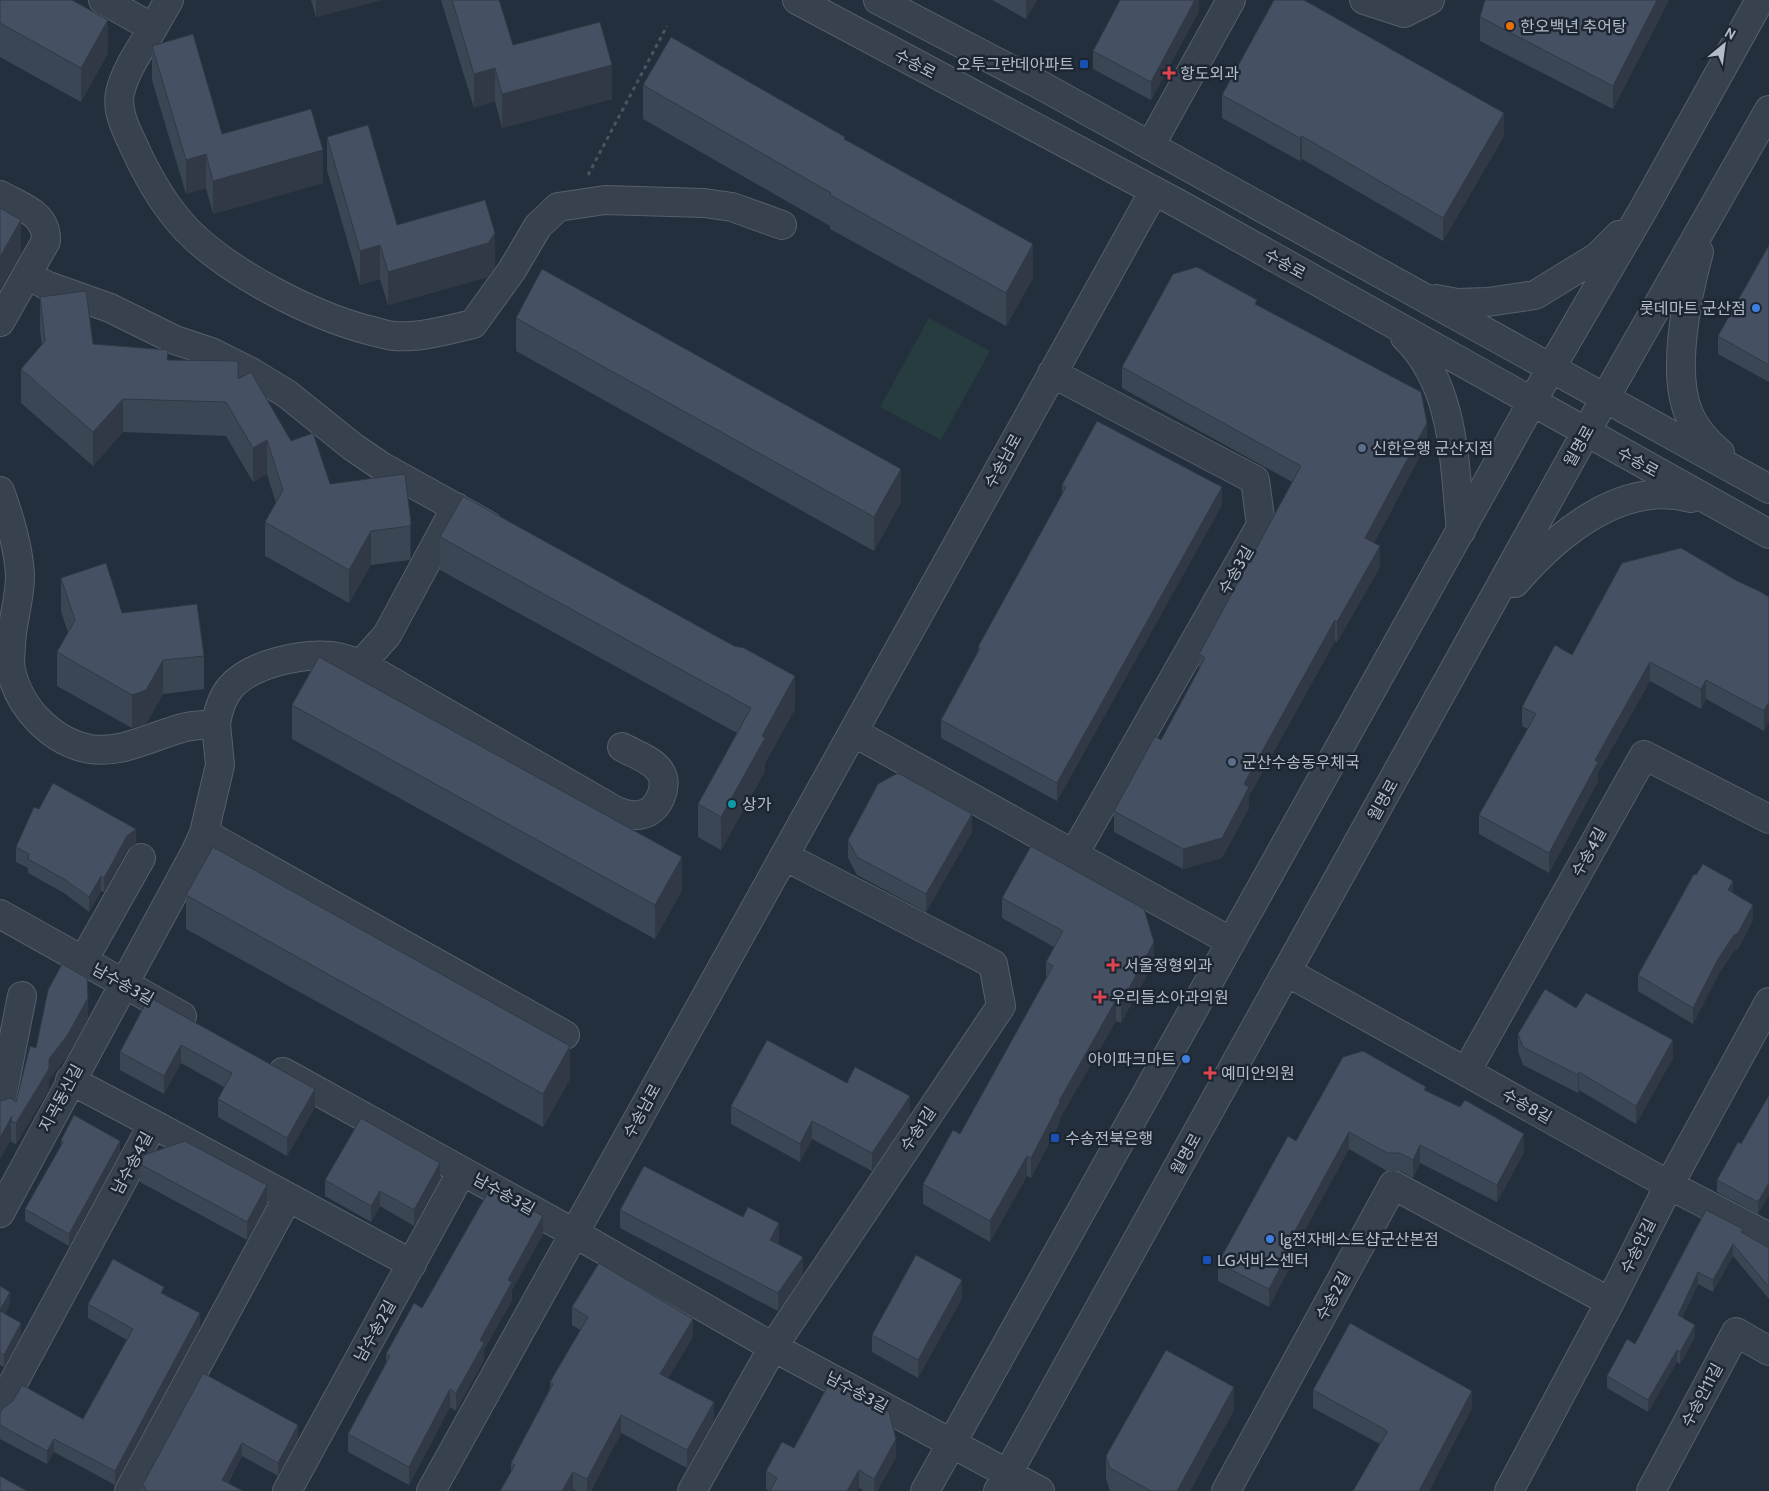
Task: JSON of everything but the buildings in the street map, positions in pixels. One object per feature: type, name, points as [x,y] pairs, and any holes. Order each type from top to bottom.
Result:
[{"type":"street","points":[[103,0],[152,28]]},
{"type":"street","points":[[169,0],[129,70],[120,93],[120,113],[154,186],[186,229],[208,250],[236,269],[309,310],[340,322],[394,336],[432,333],[473,324],[512,270],[538,226],[558,207],[605,200],[704,204],[732,207],[782,225]]},
{"type":"street","name":"수송로","points":[[797,0],[1154,190],[1769,534]]},
{"type":"street","points":[[878,0],[1037,83],[1760,484]]},
{"type":"street","points":[[1150,146],[1231,0]]},
{"type":"street","points":[[1364,0],[1404,13],[1430,0]]},
{"type":"street","points":[[925,1491],[1230,941],[1551,368],[1643,210],[1760,0]]},
{"type":"street","name":"월명로","points":[[1003,1482],[1586,432],[1769,110]]},
{"type":"street","name":"수송남로","points":[[431,1491],[1154,190]]},
{"type":"street","points":[[0,196],[37,216],[46,229],[46,241],[0,322]]},
{"type":"street","points":[[1420,296],[1457,303],[1472,303],[1535,295],[1597,257],[1643,210]]},
{"type":"street","points":[[1709,216],[1691,280],[1684,321],[1682,384],[1689,414],[1703,438],[1760,484]]},
{"type":"street","points":[[27,275],[48,286],[110,308],[175,340],[211,352],[251,372],[287,394],[353,447],[381,466],[508,536]]},
{"type":"street","points":[[1391,324],[1415,347],[1434,376],[1448,414],[1461,530]]},
{"type":"street","name":"수송3길","points":[[1052,373],[1255,480],[1261,525],[1074,854]]},
{"type":"street","points":[[0,491],[8,513],[20,575],[18,611],[11,641],[11,669],[18,692],[39,723],[57,736],[90,749],[126,747],[184,727],[216,724],[220,705],[230,688],[257,668],[298,656],[332,656],[361,664],[616,810],[630,816],[645,814],[656,806],[663,791],[665,781],[661,771],[652,763],[622,747]]},
{"type":"street","points":[[1482,622],[1526,570],[1552,544],[1586,520],[1611,506],[1637,496],[1660,492],[1690,498],[1728,512]]},
{"type":"street","points":[[361,664],[387,635],[456,507]]},
{"type":"street","name":"지곡동신길","points":[[0,1213],[122,984],[176,890],[204,833],[220,765],[216,724]]},
{"type":"street","points":[[853,732],[1230,941]]},
{"type":"street","name":"수송4길","points":[[1466,1072],[1644,755],[1769,819]]},
{"type":"street","points":[[204,833],[565,1035]]},
{"type":"street","name":"수송1길","points":[[692,1491],[773,1347],[1001,1006],[993,964],[784,856]]},
{"type":"street","points":[[83,962],[141,858]]},
{"type":"street","name":"남수송3길","points":[[0,914],[201,1027]]},
{"type":"street","name":"수송8길","points":[[1287,972],[1669,1185],[1768,1235]]},
{"type":"street","points":[[0,1107],[6,1042],[22,996]]},
{"type":"street","name":"수송안길","points":[[1509,1491],[1610,1302],[1669,1185],[1769,1002]]},
{"type":"street","name":"남수송3길","points":[[262,1060],[574,1233],[773,1347],[951,1443],[1003,1482],[1040,1491]]},
{"type":"street","points":[[70,1080],[153,1124]]},
{"type":"street","name":"남수송4길","points":[[0,1407],[153,1124],[412,1264]]},
{"type":"street","name":"남수송2길","points":[[287,1491],[462,1171]]},
{"type":"street","name":"수송2길","points":[[1226,1491],[1393,1185],[1610,1302]]},
{"type":"street","points":[[129,1491],[288,1197]]},
{"type":"street","name":"수송안11길","points":[[1651,1491],[1736,1332],[1769,1351]]},
{"type":"path","points":[[587,177],[667,26]]},
{"type":"green space","points":[[929,318],[990,351],[941,440],[880,407]]},
{"type":"place","name":"한오백년 추어탕","points":[[1510,26]]},
{"type":"place","name":"오투그란데아파트","points":[[1084,64]]},
{"type":"place","name":"항도외과","points":[[1169,73]]},
{"type":"place","name":"롯데마트 군산점","points":[[1756,308]]},
{"type":"place","name":"신한은행 군산지점","points":[[1362,448]]},
{"type":"place","name":"군산수송동우체국","points":[[1232,762]]},
{"type":"place","name":"상가","points":[[732,804]]},
{"type":"place","name":"서울정형외과","points":[[1113,965]]},
{"type":"place","name":"우리들소아과의원","points":[[1100,997]]},
{"type":"place","name":"아이파크마트","points":[[1186,1059]]},
{"type":"place","name":"예미안의원","points":[[1210,1073]]},
{"type":"place","name":"수송전북은행","points":[[1055,1138]]},
{"type":"place","name":"lg전자베스트샵군산본점","points":[[1270,1239]]},
{"type":"place","name":"LG서비스센터","points":[[1207,1260]]}]
